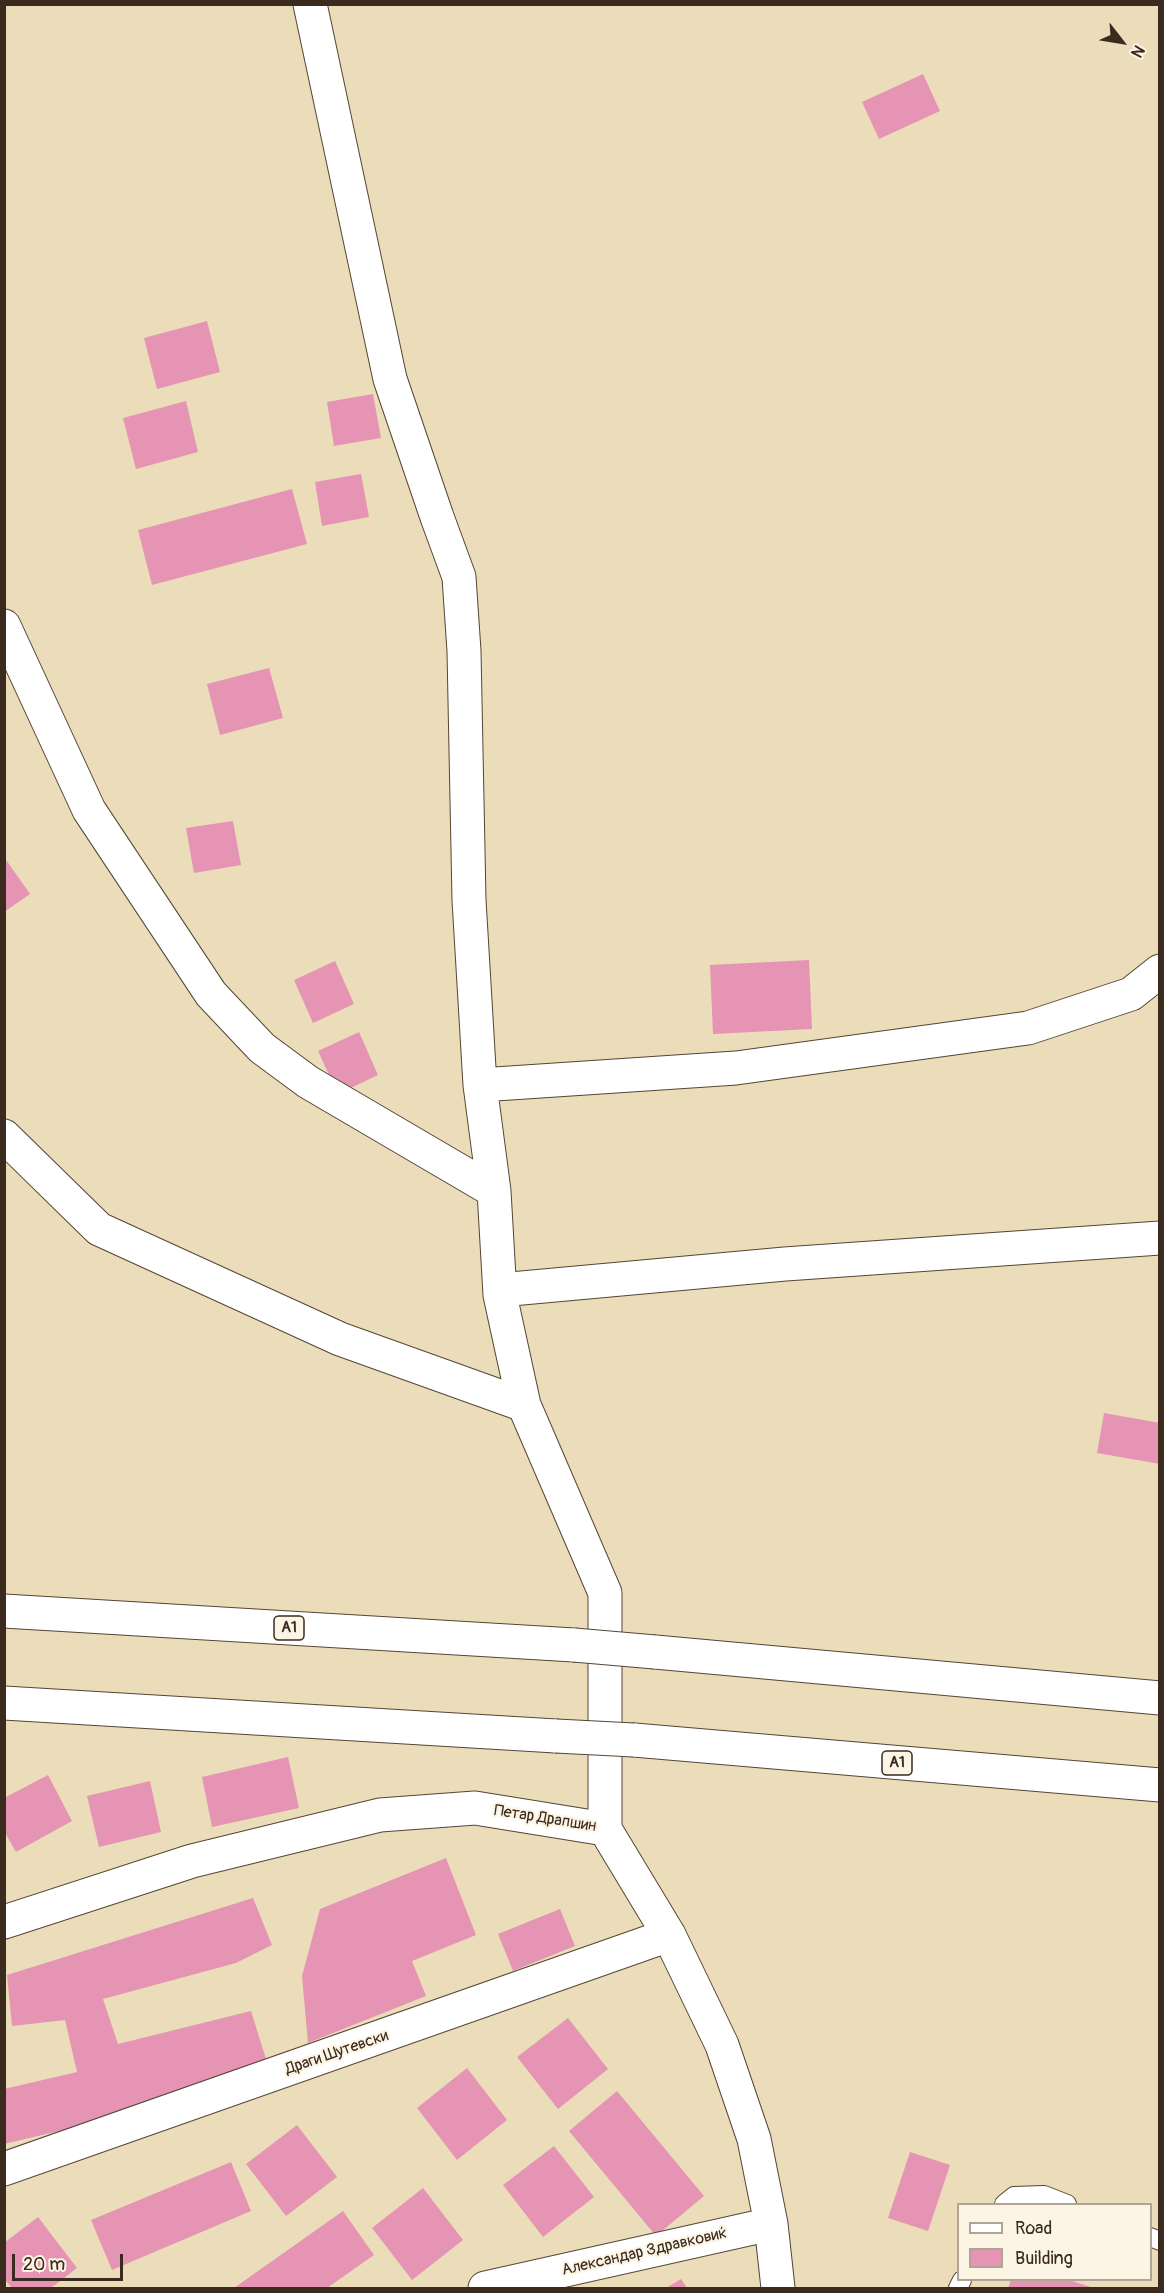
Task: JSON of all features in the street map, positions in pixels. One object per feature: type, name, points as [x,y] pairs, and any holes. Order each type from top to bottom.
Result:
[{"type":"main road","points":[[310,4],[390,379],[436,517],[459,577],[464,651],[469,900],[480,1085],[494,1191],[500,1290],[524,1405],[605,1593],[605,1829]]},
{"type":"main road","points":[[4,627],[89,810],[211,994],[262,1048],[308,1082],[494,1191]]},
{"type":"main road","points":[[480,1085],[736,1068],[1028,1028],[1131,994],[1160,971]]},
{"type":"main road","points":[[4,1136],[99,1229],[340,1339],[524,1405]]},
{"type":"main road","points":[[500,1290],[785,1264],[1160,1238]]},
{"type":"main road","name":"A1","points":[[4,1611],[574,1645],[1160,1698]]},
{"type":"main road","name":"A1","points":[[4,1703],[634,1740],[1160,1785]]},
{"type":"main road","name":"Петар Драпшин","points":[[4,1922],[192,1861],[380,1815],[476,1808],[605,1829],[669,1935],[722,2045],[754,2139],[771,2224],[778,2289]]},
{"type":"main road","name":"Драги Шутевски","points":[[4,2169],[669,1935]]},
{"type":"main road","name":"Александар Здравковиќ","points":[[485,2289],[771,2224]]},
{"type":"lane","points":[[1006,2203],[1014,2196],[1044,2195],[1062,2203]]},
{"type":"building","points":[[923,74],[940,111],[879,139],[862,102]]},
{"type":"building","points":[[207,321],[220,372],[157,389],[144,338]]},
{"type":"building","points":[[373,394],[381,438],[334,446],[327,402]]},
{"type":"building","points":[[186,401],[198,452],[136,469],[123,418]]},
{"type":"building","points":[[361,474],[369,517],[322,526],[315,482]]},
{"type":"building","points":[[292,489],[307,544],[152,585],[138,530]]},
{"type":"building","points":[[269,668],[283,718],[220,735],[207,684]]},
{"type":"building","points":[[233,821],[241,865],[194,873],[186,828]]},
{"type":"building","points":[[4,857],[30,894],[4,912]]},
{"type":"building","points":[[809,960],[812,1029],[713,1034],[710,965]]},
{"type":"building","points":[[335,961],[354,1004],[313,1023],[294,980]]},
{"type":"building","points":[[359,1032],[378,1075],[338,1094],[318,1051]]},
{"type":"building","points":[[1104,1413],[1160,1423],[1160,1464],[1097,1453]]},
{"type":"building","points":[[288,1757],[299,1808],[212,1827],[202,1777]]},
{"type":"building","points":[[48,1775],[72,1821],[16,1852],[4,1831],[4,1798]]},
{"type":"building","points":[[150,1781],[161,1832],[99,1847],[87,1796]]},
{"type":"building","points":[[446,1858],[476,1935],[412,1961],[426,1996],[308,2043],[302,1976],[320,1909]]},
{"type":"building","points":[[253,1898],[272,1945],[236,1963],[103,1999],[118,2044],[251,2011],[266,2059],[89,2124],[4,2144],[4,2089],[77,2072],[65,2020],[12,2026],[7,1975]]},
{"type":"building","points":[[560,1909],[575,1946],[513,1971],[498,1934]]},
{"type":"building","points":[[568,2018],[608,2069],[558,2109],[517,2057]]},
{"type":"building","points":[[467,2068],[507,2120],[457,2160],[417,2108]]},
{"type":"building","points":[[617,2091],[704,2196],[656,2236],[569,2131]]},
{"type":"building","points":[[297,2125],[337,2177],[286,2216],[246,2164]]},
{"type":"building","points":[[554,2146],[594,2197],[543,2237],[503,2185]]},
{"type":"building","points":[[910,2152],[950,2165],[928,2231],[888,2218]]},
{"type":"building","points":[[231,2162],[251,2211],[112,2270],[91,2220]]},
{"type":"building","points":[[423,2188],[463,2240],[412,2280],[372,2228]]},
{"type":"building","points":[[343,2211],[374,2255],[327,2288],[234,2288]]},
{"type":"building","points":[[38,2217],[77,2268],[51,2288],[12,2288],[4,2279],[4,2243]]},
{"type":"building","points":[[681,2279],[687,2288],[666,2288]]},
{"type":"building","points":[[1011,2281],[1072,2281],[1094,2288],[1008,2288]]}]
